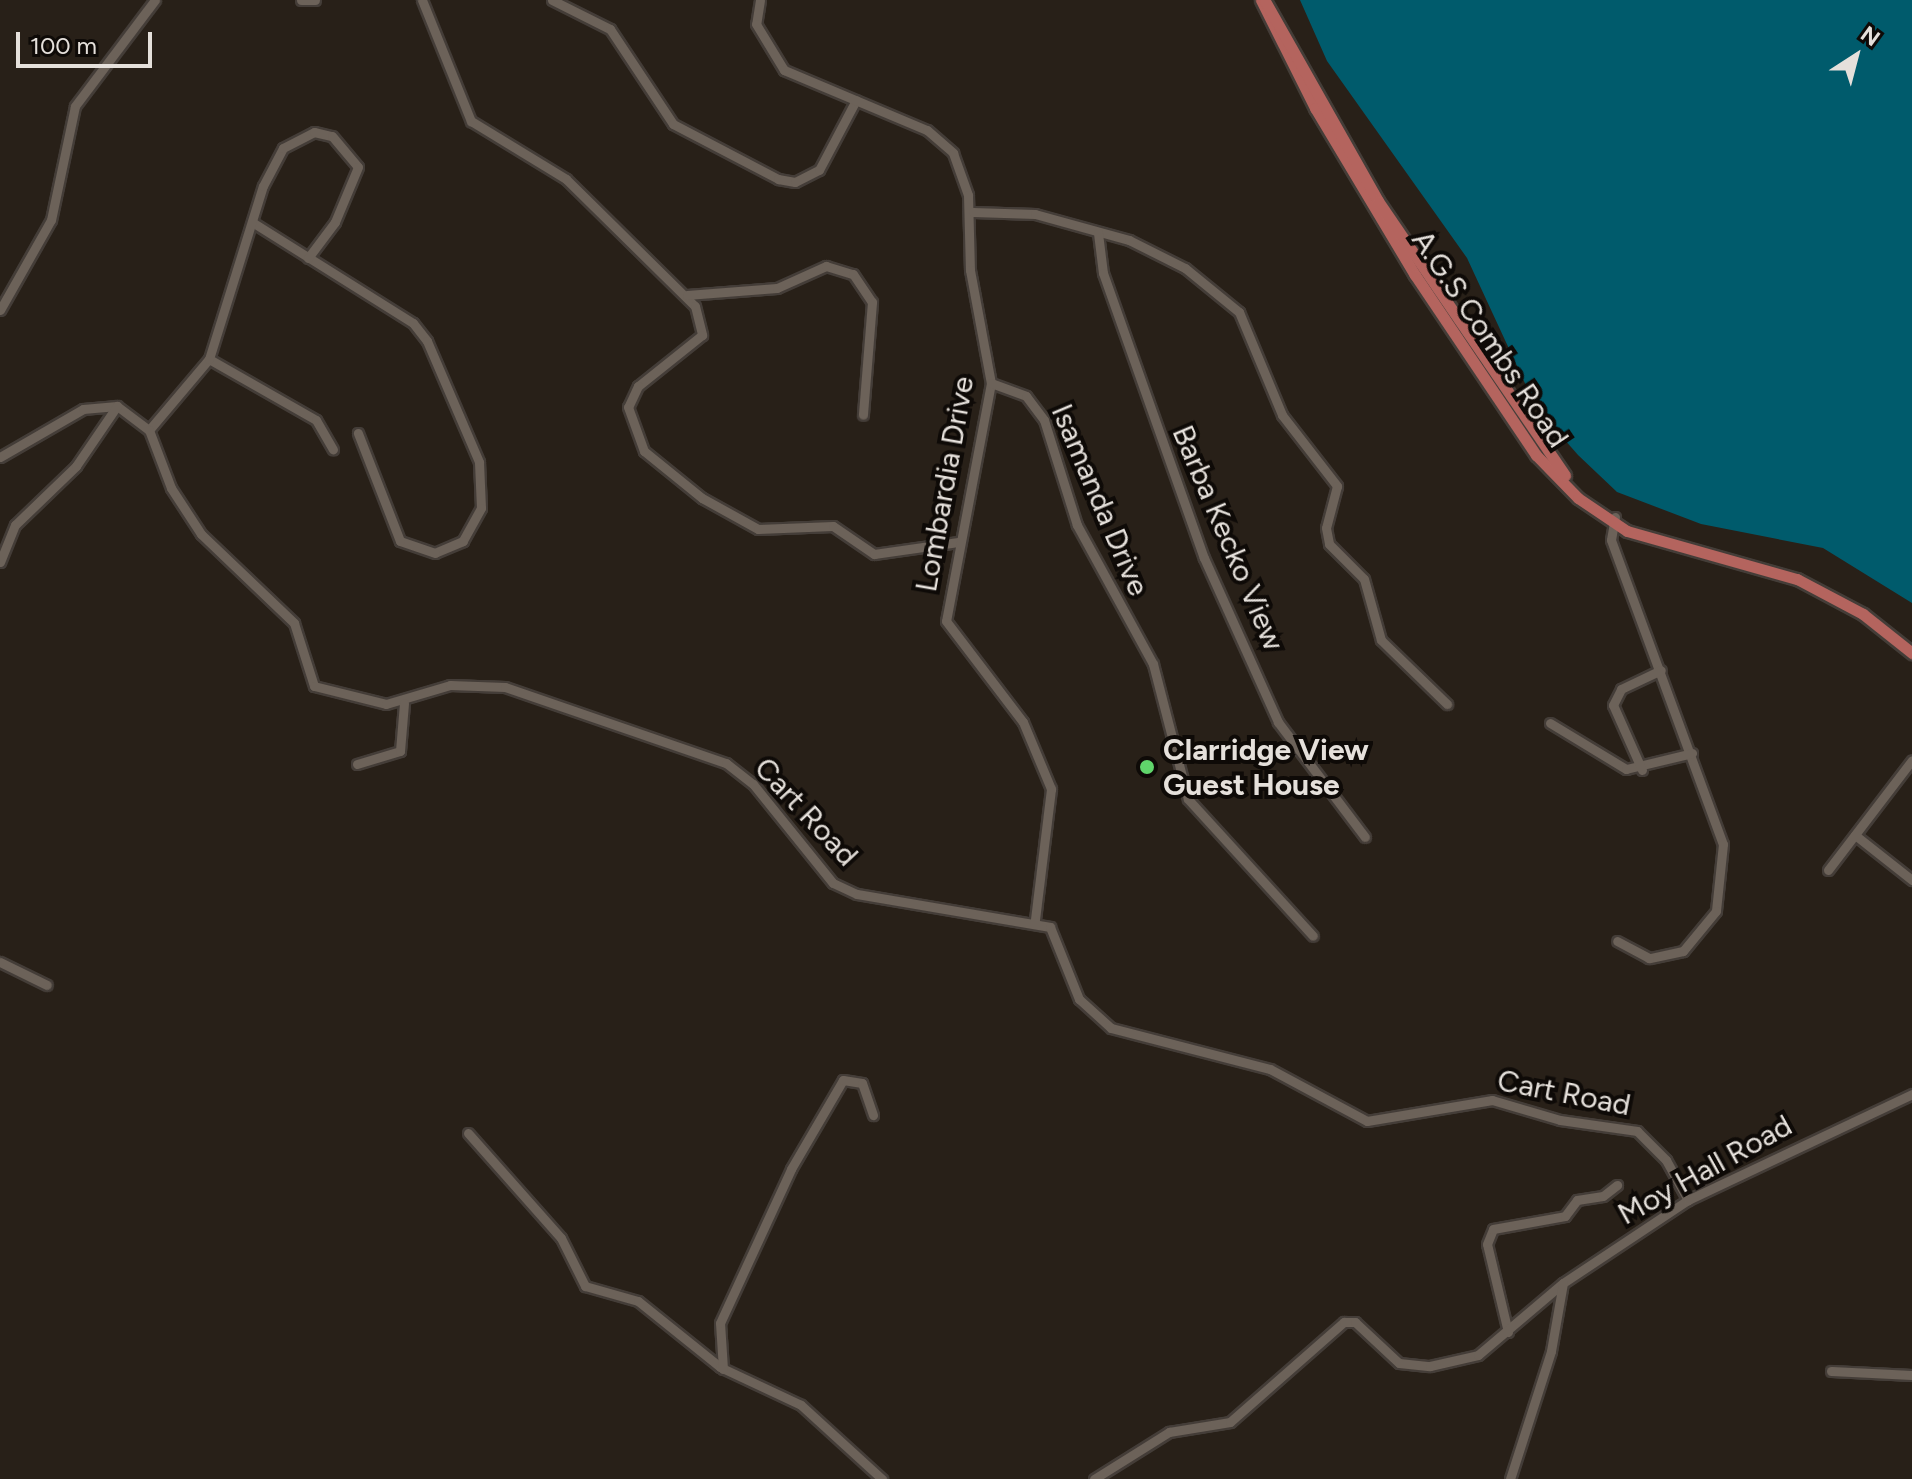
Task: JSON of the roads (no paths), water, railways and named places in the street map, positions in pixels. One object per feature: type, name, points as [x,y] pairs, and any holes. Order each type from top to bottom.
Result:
[{"type":"main road","name":"A.G.S Combs Road","points":[[1263,0],[1371,206],[1527,442],[1578,498],[1671,548],[1797,579],[1863,614],[1912,653]]},
{"type":"main road","name":"A.G.S Combs Road","points":[[1614,520],[1672,543],[1800,573],[1912,643]]},
{"type":"street","points":[[0,310],[51,220],[75,106],[155,0]]},
{"type":"street","points":[[301,0],[315,0]]},
{"type":"street","points":[[422,0],[471,121],[566,179],[687,295],[702,335],[638,386],[628,407],[644,451],[702,498],[758,529],[833,526],[874,554],[958,542]]},
{"type":"street","points":[[552,0],[610,29],[673,124],[778,179],[795,182],[819,170],[856,100]]},
{"type":"street","name":"Lombardia Drive","points":[[760,0],[756,24],[784,70],[927,130],[953,153],[973,212],[970,270],[991,383],[958,542],[946,621],[1023,722],[1051,789],[1035,920]]},
{"type":"street","points":[[149,430],[209,359],[252,222],[283,148],[314,132],[332,136],[349,151],[357,181],[308,258]]},
{"type":"street","points":[[973,212],[1035,214],[1158,252],[1239,312],[1282,415],[1337,486],[1326,528],[1329,544],[1364,579],[1381,640],[1447,704]]},
{"type":"street","points":[[252,222],[413,323],[449,380],[479,462],[481,508],[463,541],[435,553],[400,541],[358,433]]},
{"type":"street","name":"Barba Kecko View","points":[[1098,233],[1103,273],[1204,558],[1278,722],[1365,837]]},
{"type":"street","points":[[687,295],[777,288],[826,266],[853,274],[872,302],[863,415]]},
{"type":"street","points":[[209,359],[316,420],[333,449]]},
{"type":"street","name":"Isamanda Drive","points":[[991,383],[1026,396],[1044,420],[1077,525],[1153,664],[1188,799],[1313,936]]},
{"type":"street","points":[[0,562],[15,525],[76,466],[117,406]]},
{"type":"street","points":[[0,457],[83,409],[117,406],[149,430],[201,534],[294,623],[307,678],[324,689],[404,703],[400,751],[357,764]]},
{"type":"street","points":[[1614,520],[1611,540],[1723,844],[1716,911],[1669,956],[1649,958],[1617,941]]},
{"type":"street","points":[[1642,770],[1613,705],[1621,689],[1661,670]]},
{"type":"street","name":"Cart Road","points":[[404,703],[450,685],[505,687],[726,763],[753,784],[833,883],[857,894],[1035,920],[1062,943],[1085,1007],[1111,1028],[1270,1069],[1367,1121],[1492,1100],[1637,1131],[1666,1160],[1688,1200]]},
{"type":"street","points":[[1550,723],[1626,769],[1642,770],[1692,753]]},
{"type":"street","points":[[1828,870],[1912,760]]},
{"type":"street","points":[[1855,835],[1912,880]]},
{"type":"street","points":[[0,962],[47,985]]},
{"type":"street","points":[[723,1369],[720,1323],[791,1169],[843,1080],[862,1083],[873,1115]]},
{"type":"street","name":"Moy Hall Road","points":[[1094,1479],[1169,1432],[1230,1422],[1344,1322],[1355,1322],[1382,1355],[1430,1366],[1478,1355],[1563,1283],[1688,1200],[1912,1094]]},
{"type":"street","points":[[468,1133],[561,1238],[585,1286],[638,1301],[723,1369],[801,1405],[882,1479]]},
{"type":"street","points":[[1508,1332],[1487,1244],[1493,1229],[1565,1216],[1577,1200],[1603,1196],[1617,1185]]},
{"type":"street","points":[[1510,1479],[1551,1351],[1563,1283]]},
{"type":"street","points":[[1831,1371],[1912,1375]]},
{"type":"water","points":[[1300,0],[1912,0],[1912,603],[1823,548],[1701,524],[1617,492],[1578,455],[1536,407],[1467,258],[1327,61]]},
{"type":"place","name":"Clarridge View Guest House","points":[[1147,767]]}]
